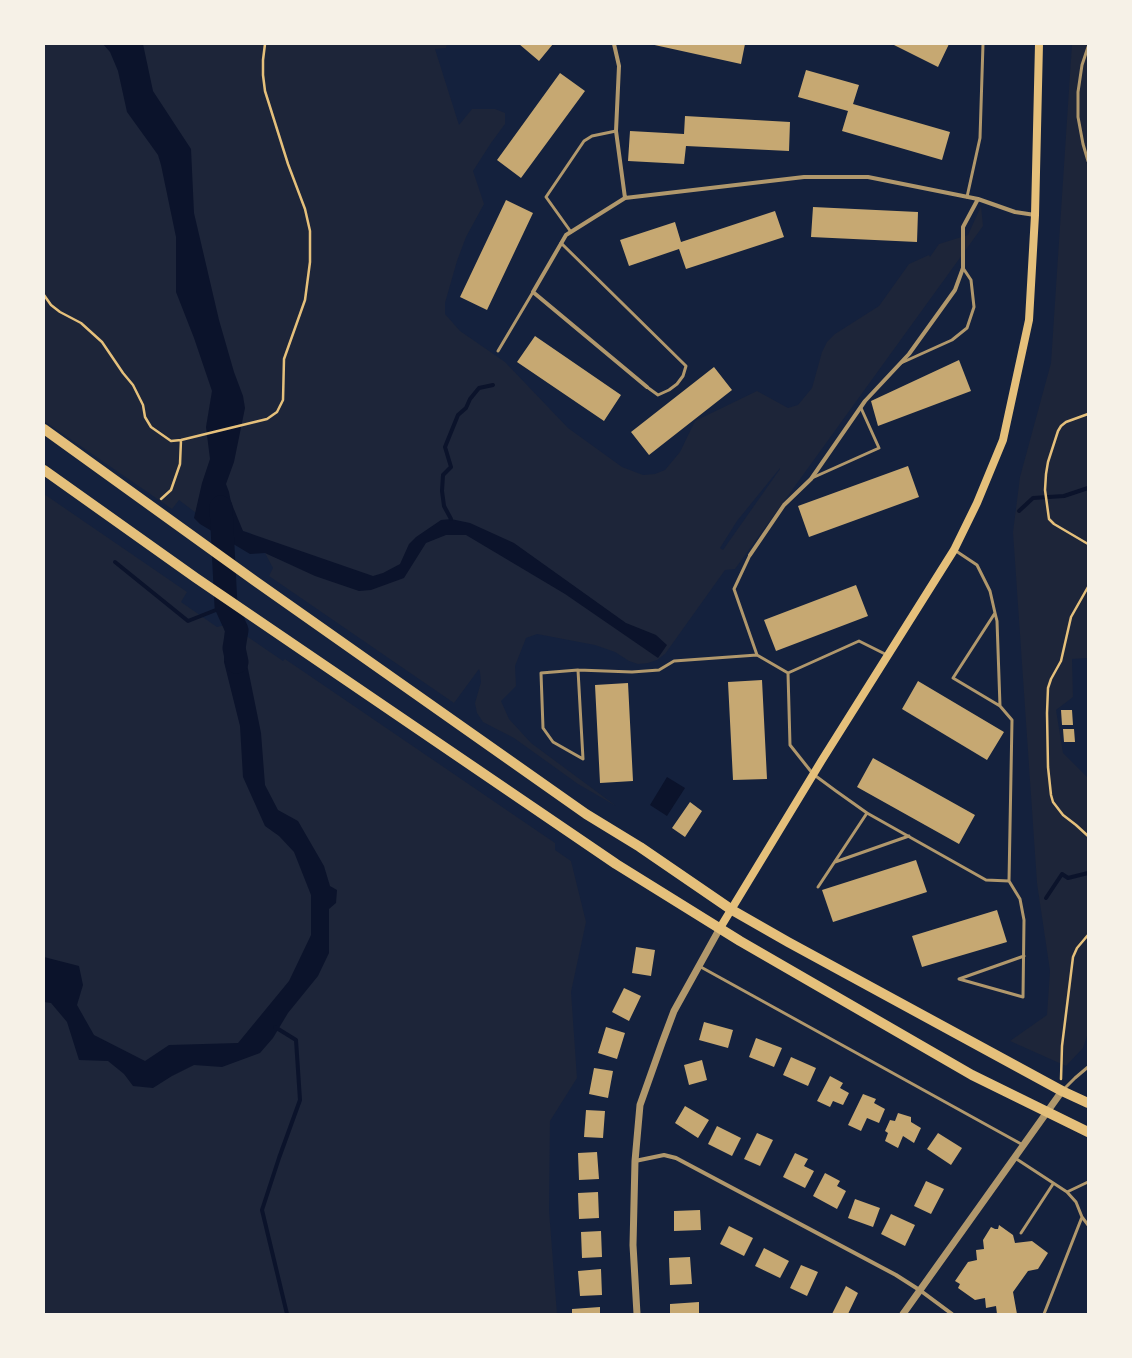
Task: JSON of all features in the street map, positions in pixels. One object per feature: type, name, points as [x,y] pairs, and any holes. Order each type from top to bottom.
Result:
[{"type":"main road","points":[[720,928],[813,774],[954,550],[977,503],[1003,440],[1029,320],[1035,215],[1039,44]]},
{"type":"main road","points":[[44,429],[255,581],[579,809],[640,847],[732,910],[794,946],[1062,1092],[1088,1103]]},
{"type":"main road","points":[[44,470],[258,621],[592,848],[740,942],[972,1075],[1088,1132]]},
{"type":"street","points":[[614,44],[620,66],[616,131],[625,198]]},
{"type":"street","points":[[648,387],[534,292],[566,235],[625,198],[804,177],[868,177],[978,199],[1015,212],[1035,215]]},
{"type":"street","points":[[750,555],[784,505],[811,479],[865,401],[909,354],[955,290],[963,268],[963,227],[978,199]]},
{"type":"street","points":[[637,1314],[633,1245],[640,1105],[674,1011],[720,928]]},
{"type":"street","points":[[903,1314],[1062,1092]]},
{"type":"street","points":[[636,1161],[664,1154],[676,1158],[896,1275],[920,1290],[952,1314]]},
{"type":"lane","points":[[966,197],[980,138],[982,44]]},
{"type":"lane","points":[[1088,47],[1082,65],[1078,92],[1078,117],[1088,161]]},
{"type":"lane","points":[[571,232],[546,197],[584,141],[592,136],[616,131]]},
{"type":"lane","points":[[561,244],[686,366],[677,384],[669,390],[658,395],[648,387]]},
{"type":"lane","points":[[900,364],[952,340],[967,328],[974,307],[970,280],[963,268]]},
{"type":"lane","points":[[498,351],[534,292]]},
{"type":"lane","points":[[811,479],[879,448],[860,408]]},
{"type":"lane","points":[[954,550],[977,565],[990,591],[997,621],[1000,706]]},
{"type":"lane","points":[[750,555],[734,589],[756,655]]},
{"type":"lane","points":[[995,613],[952,678],[1000,706],[1012,720],[1009,881],[1020,899],[1024,920],[1024,956],[1024,997],[959,979],[1024,956]]},
{"type":"lane","points":[[788,673],[858,641],[887,655]]},
{"type":"lane","points":[[578,670],[583,758],[553,742],[543,728],[541,673],[578,670],[632,672],[659,670],[674,661],[756,655],[788,673]]},
{"type":"lane","points":[[788,673],[790,745],[813,774],[867,813],[986,880],[1009,881]]},
{"type":"lane","points":[[818,887],[867,813]]},
{"type":"lane","points":[[835,862],[909,836]]},
{"type":"lane","points":[[699,966],[1024,1145]]},
{"type":"lane","points":[[1062,1092],[1088,1067]]},
{"type":"lane","points":[[1015,1158],[1067,1192],[1076,1202],[1082,1217],[1088,1225]]},
{"type":"lane","points":[[1067,1192],[1088,1182]]},
{"type":"lane","points":[[1021,1234],[1054,1184]]},
{"type":"lane","points":[[1044,1314],[1082,1217]]},
{"type":"path","points":[[44,295],[51,305],[60,312],[81,323],[102,342],[133,385],[143,405],[146,417],[151,427],[171,441],[181,440],[267,419],[277,412],[283,400],[284,359],[305,300],[310,254],[310,230],[306,209],[288,164],[265,91],[262,75],[265,44]]},
{"type":"path","points":[[1088,414],[1066,422],[1058,431],[1048,462],[1045,490],[1047,515],[1050,522],[1088,544]]},
{"type":"path","points":[[153,507],[171,490],[180,464],[181,440]]},
{"type":"path","points":[[1088,587],[1071,617],[1061,662],[1051,679],[1047,697],[1047,748],[1051,795],[1053,802],[1063,815],[1088,836]]},
{"type":"path","points":[[1062,1092],[1062,1046],[1071,968],[1073,957],[1077,948],[1088,935]]},
{"type":"shaded area","points":[[44,44],[447,44],[446,48],[435,49],[459,125],[472,109],[495,109],[505,113],[505,124],[473,171],[484,204],[466,237],[457,261],[445,303],[445,314],[460,331],[505,362],[568,428],[622,467],[643,475],[655,474],[665,470],[680,452],[695,421],[757,391],[788,408],[798,405],[812,388],[822,352],[827,342],[835,334],[879,306],[909,264],[929,255],[930,257],[939,244],[968,235],[981,206],[983,226],[735,569],[725,570],[665,654],[657,660],[638,664],[629,661],[615,652],[595,645],[537,634],[526,638],[515,666],[516,686],[501,701],[509,719],[531,743],[616,806],[578,784],[514,738],[483,722],[477,713],[475,703],[481,682],[479,669],[454,703],[269,576],[273,568],[265,553],[279,559],[250,533],[243,531],[199,498],[196,513],[179,500],[172,509],[44,421]],"holes":[[[780,469],[723,550],[720,548],[737,521]]]},
{"type":"shaded area","points":[[103,44],[143,44],[153,91],[191,149],[194,213],[219,320],[234,372],[243,396],[245,408],[234,462],[226,484],[231,502],[243,531],[373,576],[383,573],[400,564],[409,544],[416,537],[441,520],[451,519],[470,523],[514,543],[626,623],[656,635],[667,645],[658,658],[565,594],[466,535],[446,535],[426,543],[404,578],[371,590],[359,591],[315,576],[265,553],[250,554],[200,524],[194,518],[202,483],[210,459],[206,427],[212,391],[176,292],[176,237],[158,155],[127,112],[118,71],[110,52]]},
{"type":"shaded area","points":[[1072,44],[1088,44],[1088,658],[1072,659],[1073,697],[1056,710],[1063,753],[1088,778],[1088,1033],[1083,1048],[1066,1066],[1010,1041],[1047,1015],[1050,971],[1037,883],[1013,532],[1020,477],[1051,363]]},
{"type":"shaded area","points":[[44,494],[187,592],[181,602],[217,627],[225,625],[225,632],[245,646],[245,635],[283,661],[285,659],[555,843],[555,850],[571,861],[586,922],[571,992],[577,1078],[550,1121],[549,1210],[557,1314],[44,1314]]},
{"type":"shaded area","points":[[225,625],[245,635],[246,659],[261,733],[265,785],[278,810],[298,821],[324,866],[330,886],[337,890],[336,903],[329,909],[329,953],[318,976],[288,1013],[273,1038],[260,1053],[222,1067],[194,1065],[153,1088],[133,1086],[124,1074],[108,1061],[79,1060],[67,1022],[51,1003],[44,1002],[44,957],[79,966],[83,985],[77,1005],[94,1035],[145,1061],[169,1045],[238,1043],[289,981],[311,935],[311,895],[294,852],[279,836],[265,826],[243,777],[240,726],[224,662]]},
{"type":"shaded area","points":[[667,777],[685,788],[667,816],[650,805]]},
{"type":"building","points":[[519,44],[553,44],[539,61]]},
{"type":"building","points":[[650,44],[745,44],[741,64]]},
{"type":"building","points":[[892,44],[949,44],[938,67]]},
{"type":"building","points":[[806,70],[859,85],[853,104],[950,132],[942,160],[842,131],[848,111],[798,97]]},
{"type":"building","points":[[560,73],[585,91],[521,178],[497,160]]},
{"type":"building","points":[[685,116],[790,122],[789,151],[686,146],[684,164],[628,161],[630,131],[684,134]]},
{"type":"building","points":[[506,200],[533,213],[487,310],[460,297]]},
{"type":"building","points":[[813,207],[918,212],[917,242],[811,237]]},
{"type":"building","points":[[775,211],[784,237],[686,269],[679,249],[629,266],[620,240],[675,222],[681,242]]},
{"type":"building","points":[[535,336],[621,395],[604,421],[517,362]]},
{"type":"building","points":[[959,360],[971,391],[878,426],[871,401]]},
{"type":"building","points":[[714,367],[732,390],[649,455],[631,432]]},
{"type":"building","points":[[908,466],[919,497],[809,537],[798,506]]},
{"type":"building","points":[[856,585],[868,616],[776,651],[764,620]]},
{"type":"building","points":[[762,680],[767,779],[733,780],[728,682]]},
{"type":"building","points":[[918,681],[1004,732],[987,760],[902,709]]},
{"type":"building","points":[[628,683],[633,781],[600,783],[595,685]]},
{"type":"building","points":[[1061,710],[1072,710],[1073,725],[1062,725]]},
{"type":"building","points":[[1063,729],[1074,729],[1075,742],[1064,742]]},
{"type":"building","points":[[873,758],[975,815],[959,844],[857,787]]},
{"type":"building","points":[[690,802],[702,811],[685,837],[672,828]]},
{"type":"building","points":[[916,860],[927,892],[833,922],[822,890]]},
{"type":"building","points":[[997,910],[1007,942],[922,967],[912,936]]},
{"type":"building","points":[[636,947],[655,950],[651,976],[632,973]]},
{"type":"building","points":[[624,988],[641,996],[629,1021],[612,1012]]},
{"type":"building","points":[[704,1022],[733,1030],[728,1048],[699,1040]]},
{"type":"building","points":[[606,1027],[625,1033],[617,1059],[598,1053]]},
{"type":"building","points":[[756,1038],[782,1048],[774,1067],[749,1057]]},
{"type":"building","points":[[791,1057],[816,1068],[808,1086],[783,1075]]},
{"type":"building","points":[[702,1060],[707,1080],[689,1085],[684,1065]]},
{"type":"building","points":[[594,1068],[613,1071],[608,1098],[589,1094]]},
{"type":"building","points":[[830,1076],[843,1083],[840,1088],[849,1093],[843,1105],[833,1101],[830,1107],[817,1101]]},
{"type":"building","points":[[863,1094],[876,1099],[874,1103],[885,1109],[879,1123],[867,1118],[861,1131],[848,1125]]},
{"type":"building","points":[[685,1106],[709,1120],[698,1138],[675,1123]]},
{"type":"building","points":[[586,1110],[605,1111],[603,1138],[584,1137]]},
{"type":"building","points":[[898,1113],[911,1117],[911,1122],[921,1128],[914,1143],[903,1136],[898,1148],[885,1141],[888,1133],[885,1131],[890,1120],[895,1121]]},
{"type":"building","points":[[717,1126],[741,1138],[732,1156],[708,1144]]},
{"type":"building","points":[[757,1133],[773,1140],[760,1166],[744,1159]]},
{"type":"building","points":[[938,1133],[962,1148],[951,1165],[927,1149]]},
{"type":"building","points":[[597,1152],[599,1179],[579,1180],[578,1153]]},
{"type":"building","points":[[795,1153],[808,1159],[804,1166],[814,1171],[805,1188],[783,1177]]},
{"type":"building","points":[[825,1173],[840,1181],[837,1186],[846,1191],[837,1209],[813,1196]]},
{"type":"building","points":[[926,1181],[944,1189],[931,1214],[914,1206]]},
{"type":"building","points":[[598,1192],[599,1218],[579,1219],[578,1193]]},
{"type":"building","points":[[855,1199],[880,1208],[873,1227],[848,1218]]},
{"type":"building","points":[[700,1210],[701,1230],[674,1231],[674,1211]]},
{"type":"building","points":[[891,1214],[915,1225],[905,1246],[881,1234]]},
{"type":"building","points":[[999,1225],[1013,1235],[1015,1243],[1032,1241],[1048,1253],[1038,1269],[1028,1271],[1013,1292],[1017,1314],[997,1314],[996,1306],[986,1308],[985,1298],[975,1300],[958,1288],[960,1284],[955,1281],[968,1262],[977,1260],[976,1250],[984,1249],[983,1240],[991,1227],[998,1229]]},
{"type":"building","points":[[729,1226],[753,1238],[744,1256],[720,1244]]},
{"type":"building","points":[[601,1231],[602,1257],[582,1258],[581,1232]]},
{"type":"building","points":[[764,1248],[789,1261],[780,1278],[755,1266]]},
{"type":"building","points":[[690,1257],[692,1284],[670,1285],[669,1258]]},
{"type":"building","points":[[801,1265],[818,1272],[807,1296],[790,1288]]},
{"type":"building","points":[[601,1269],[602,1295],[580,1296],[578,1271]]},
{"type":"building","points":[[846,1286],[858,1293],[848,1314],[832,1314]]},
{"type":"building","points":[[699,1302],[699,1314],[670,1314],[670,1304]]},
{"type":"building","points":[[600,1307],[600,1314],[572,1314],[572,1309]]},
{"type":"waterway","points":[[451,519],[444,506],[442,491],[443,475],[451,467],[445,447],[458,415],[466,408],[470,399],[479,388],[493,385]]},
{"type":"waterway","points":[[1019,511],[1033,498],[1064,496],[1088,488]]},
{"type":"waterway","points":[[221,507],[226,606],[237,630],[234,648],[237,662]]},
{"type":"waterway","points":[[115,562],[188,621],[226,606]]},
{"type":"waterway","points":[[1046,898],[1062,874],[1068,878],[1088,873]]},
{"type":"waterway","points":[[275,1027],[296,1040],[300,1100],[262,1210],[287,1314]]}]
